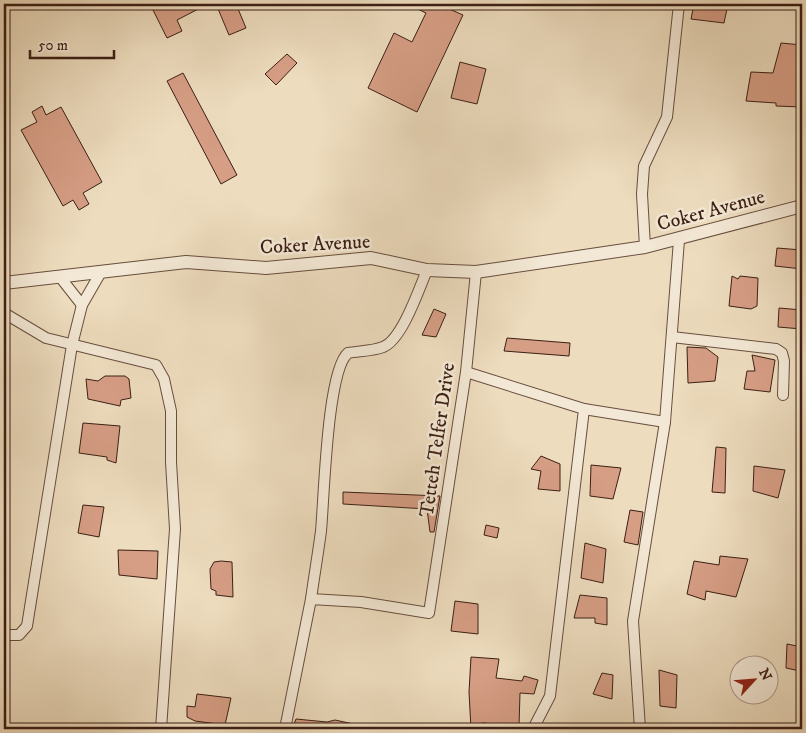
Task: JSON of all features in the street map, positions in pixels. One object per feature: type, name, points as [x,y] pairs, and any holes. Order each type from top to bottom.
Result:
[{"type":"street","points":[[646,247],[642,194],[644,166],[667,117],[678,4]]},
{"type":"street","name":"Coker Avenue","points":[[4,283],[186,262],[266,268],[371,258],[426,270],[476,272],[646,247],[679,240],[802,206]]},
{"type":"street","points":[[640,729],[633,621],[665,422],[679,240]]},
{"type":"street","points":[[285,729],[311,599],[321,530],[322,495],[328,434],[339,364],[348,353],[383,347],[388,343],[409,316],[426,270]]},
{"type":"street","points":[[4,635],[19,635],[27,626],[72,345],[82,305],[101,272]]},
{"type":"street","name":"Tetteh Telfer Drive","points":[[311,599],[361,602],[429,613],[466,372],[476,272]]},
{"type":"street","points":[[60,277],[82,305]]},
{"type":"street","points":[[4,313],[33,332],[72,345],[156,365],[161,371],[171,411],[171,462],[175,529],[161,729]]},
{"type":"street","points":[[672,337],[776,349],[782,352],[784,361],[783,395]]},
{"type":"street","points":[[466,372],[584,409],[665,422]]},
{"type":"street","points":[[533,729],[550,696],[584,409]]},
{"type":"building","points":[[156,4],[208,4],[177,20],[182,31],[167,38],[151,6]]},
{"type":"building","points":[[216,4],[236,4],[246,28],[229,35]]},
{"type":"building","points":[[407,4],[438,4],[463,15],[417,112],[368,88],[394,33],[412,42],[426,13]]},
{"type":"building","points":[[694,4],[728,4],[724,23],[691,19]]},
{"type":"building","points":[[781,43],[802,45],[802,107],[776,106],[776,103],[746,101],[751,72],[773,73]]},
{"type":"building","points":[[287,54],[297,63],[276,85],[265,74]]},
{"type":"building","points":[[460,62],[486,69],[477,104],[451,98]]},
{"type":"building","points":[[183,73],[237,175],[221,184],[167,81]]},
{"type":"building","points":[[42,106],[46,115],[61,107],[102,182],[83,193],[89,204],[79,210],[73,200],[63,206],[21,130],[37,122],[32,112]]},
{"type":"building","points":[[777,248],[802,250],[802,269],[775,266]]},
{"type":"building","points":[[732,276],[738,279],[740,276],[758,278],[757,306],[751,309],[729,306]]},
{"type":"building","points":[[779,308],[802,310],[802,329],[778,327]]},
{"type":"building","points":[[434,309],[446,314],[436,337],[422,335]]},
{"type":"building","points":[[507,338],[570,343],[569,356],[504,351]]},
{"type":"building","points":[[687,347],[706,348],[718,357],[715,381],[688,383]]},
{"type":"building","points":[[752,355],[775,360],[770,392],[744,389],[747,371],[755,371]]},
{"type":"building","points":[[105,376],[125,376],[129,379],[131,398],[121,400],[120,406],[88,399],[86,379],[98,381]]},
{"type":"building","points":[[83,423],[120,426],[116,463],[107,460],[107,457],[79,453]]},
{"type":"building","points":[[716,447],[726,448],[725,493],[712,492]]},
{"type":"building","points":[[541,456],[560,464],[560,491],[538,489],[541,471],[531,469]]},
{"type":"building","points":[[591,465],[621,468],[613,499],[590,496]]},
{"type":"building","points":[[754,466],[785,470],[778,498],[753,491]]},
{"type":"building","points":[[343,492],[440,496],[434,532],[430,532],[427,509],[343,504]]},
{"type":"building","points":[[83,505],[104,507],[99,537],[78,533]]},
{"type":"building","points":[[630,510],[643,512],[638,545],[624,542]]},
{"type":"building","points":[[486,525],[499,528],[497,538],[484,535]]},
{"type":"building","points":[[585,543],[606,549],[603,583],[581,578]]},
{"type":"building","points":[[118,550],[158,551],[157,579],[119,575]]},
{"type":"building","points":[[720,556],[748,559],[736,597],[706,591],[705,600],[687,594],[694,561],[719,565]]},
{"type":"building","points":[[214,562],[232,562],[233,597],[216,595],[216,591],[211,589],[210,569]]},
{"type":"building","points":[[580,595],[607,598],[607,625],[595,623],[595,618],[574,618]]},
{"type":"building","points":[[455,601],[478,604],[478,634],[451,631]]},
{"type":"building","points":[[787,644],[802,647],[800,671],[786,668]]},
{"type":"building","points":[[471,657],[499,659],[496,678],[522,681],[524,676],[538,680],[534,694],[520,693],[519,726],[482,723],[483,729],[471,729],[469,692]]},
{"type":"building","points":[[659,670],[677,675],[676,708],[660,706]]},
{"type":"building","points":[[602,673],[613,675],[612,699],[593,694]]},
{"type":"building","points":[[197,694],[231,698],[225,725],[195,721],[187,717],[187,706],[195,707]]},
{"type":"building","points":[[296,719],[327,722],[335,720],[358,725],[357,729],[292,729]]}]
